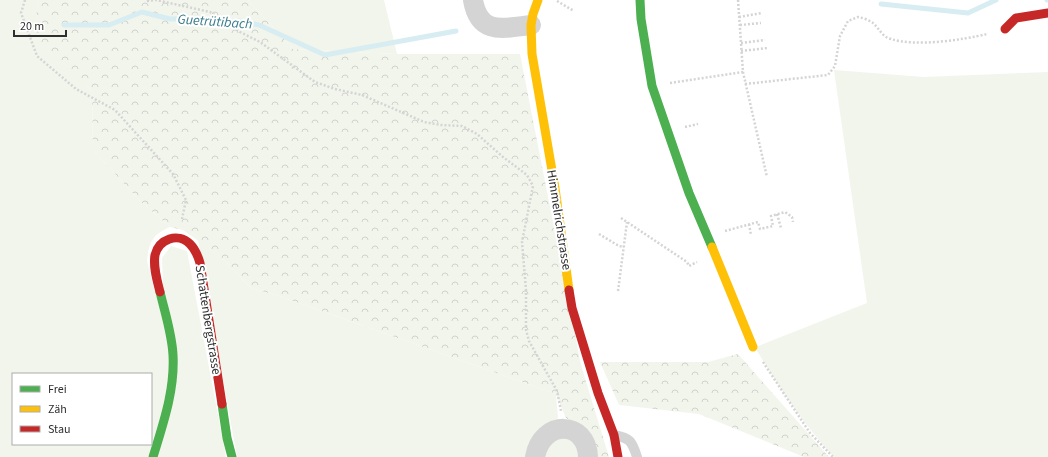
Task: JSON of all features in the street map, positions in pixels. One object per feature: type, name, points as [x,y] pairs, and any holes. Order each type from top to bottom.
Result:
[{"type":"street","points":[[473,0],[478,16],[490,26],[498,28],[531,25]]},
{"type":"street","name":"Himmelrichstrasse","points":[[538,0],[531,25],[532,54],[572,308],[598,393],[614,435],[618,457]]},
{"type":"street","points":[[640,0],[641,19],[652,86],[689,193],[753,347]]},
{"type":"street","points":[[1005,29],[1016,18],[1048,14]]},
{"type":"street","points":[[152,457],[170,394],[173,367],[171,342],[156,276],[155,257],[156,252],[162,242],[167,239],[178,237]]},
{"type":"street","name":"Schattenbergstrasse","points":[[178,237],[191,244],[200,263],[227,438],[232,457]]},
{"type":"street","points":[[535,457],[538,446],[547,435],[552,431],[563,428],[579,436],[586,447],[588,457]]},
{"type":"lane","points":[[614,435],[627,437],[633,444],[637,457]]},
{"type":"path","points":[[25,0],[21,13],[37,56],[76,89],[115,110],[173,174],[186,200],[178,237]]},
{"type":"path","points":[[148,0],[156,0],[210,12],[240,32],[260,42],[315,82],[335,89],[362,95],[424,122],[462,126],[477,134],[503,157],[527,175],[533,186],[522,242],[526,290],[526,330],[529,341],[557,391],[563,428]]},
{"type":"path","points":[[554,0],[574,10]]},
{"type":"path","points":[[738,0],[742,72],[766,177]]},
{"type":"path","points":[[739,17],[762,13]]},
{"type":"path","points":[[745,84],[828,75],[835,66],[840,36],[848,20],[858,17],[872,22],[882,34],[890,39],[914,43],[966,39],[1005,29]]},
{"type":"path","points":[[740,25],[761,22]]},
{"type":"path","points":[[741,43],[765,40]]},
{"type":"path","points":[[741,50],[768,48]]},
{"type":"path","points":[[672,82],[742,72]]},
{"type":"path","points":[[722,231],[758,222],[760,229],[773,226],[771,216],[785,212],[792,217],[793,222]]},
{"type":"path","points":[[777,214],[781,228]]},
{"type":"path","points":[[621,218],[690,266]]},
{"type":"path","points":[[618,291],[627,222]]},
{"type":"path","points":[[749,224],[751,235]]},
{"type":"path","points":[[599,234],[619,246],[624,247]]},
{"type":"path","points":[[753,347],[810,433],[833,457]]},
{"type":"green space","points":[[0,0],[39,0],[37,7],[36,36],[92,91],[93,150],[139,200],[170,227],[159,233],[152,240],[147,261],[167,340],[169,364],[166,391],[160,419],[152,444],[152,373],[12,373],[12,445],[152,445],[148,457],[0,457]]},
{"type":"green space","points":[[39,0],[248,0],[293,49],[397,54],[520,54],[581,365],[609,457],[595,457],[576,424],[566,418],[556,394],[282,297],[251,288],[222,258],[183,230],[170,227],[139,200],[93,150],[92,91],[35,36],[37,7]]},
{"type":"green space","points":[[248,0],[384,0],[397,54],[293,49]]},
{"type":"green space","points":[[834,70],[924,77],[1048,72],[1048,457],[834,457],[803,419],[757,351],[756,347],[867,303]]},
{"type":"green space","points":[[198,240],[222,258],[251,288],[282,297],[556,394],[558,418],[548,423],[530,457],[237,457]]},
{"type":"green space","points":[[171,246],[187,251],[226,457],[157,457],[168,419],[162,258]]},
{"type":"green space","points":[[738,354],[829,457],[804,457],[699,414],[619,405],[600,362],[708,362]]},
{"type":"green space","points":[[559,436],[575,441],[581,457],[542,457],[544,448]]},
{"type":"waterway","points":[[881,4],[968,13],[996,0]]},
{"type":"waterway","name":"Guetrütibach","points":[[64,25],[109,25],[142,12],[170,19],[203,18],[216,24],[239,21],[259,25],[325,55],[456,31]]},
{"type":"traffic: fast","points":[[640,0],[641,19],[652,86],[689,193],[712,247]]},
{"type":"traffic: fast","points":[[153,457],[168,407],[173,368],[171,339],[160,292]]},
{"type":"traffic: fast","points":[[222,404],[227,438],[232,457]]},
{"type":"traffic: slow","points":[[538,0],[531,25],[532,54],[555,188],[569,290]]},
{"type":"traffic: slow","points":[[712,247],[753,347]]},
{"type":"traffic: jam","points":[[1005,29],[1016,18],[1048,13]]},
{"type":"traffic: jam","points":[[160,292],[155,264],[157,249],[165,241],[170,239],[180,238],[185,240],[193,248],[200,263],[222,404]]},
{"type":"traffic: jam","points":[[569,290],[572,308],[598,393],[614,435],[618,457]]}]
